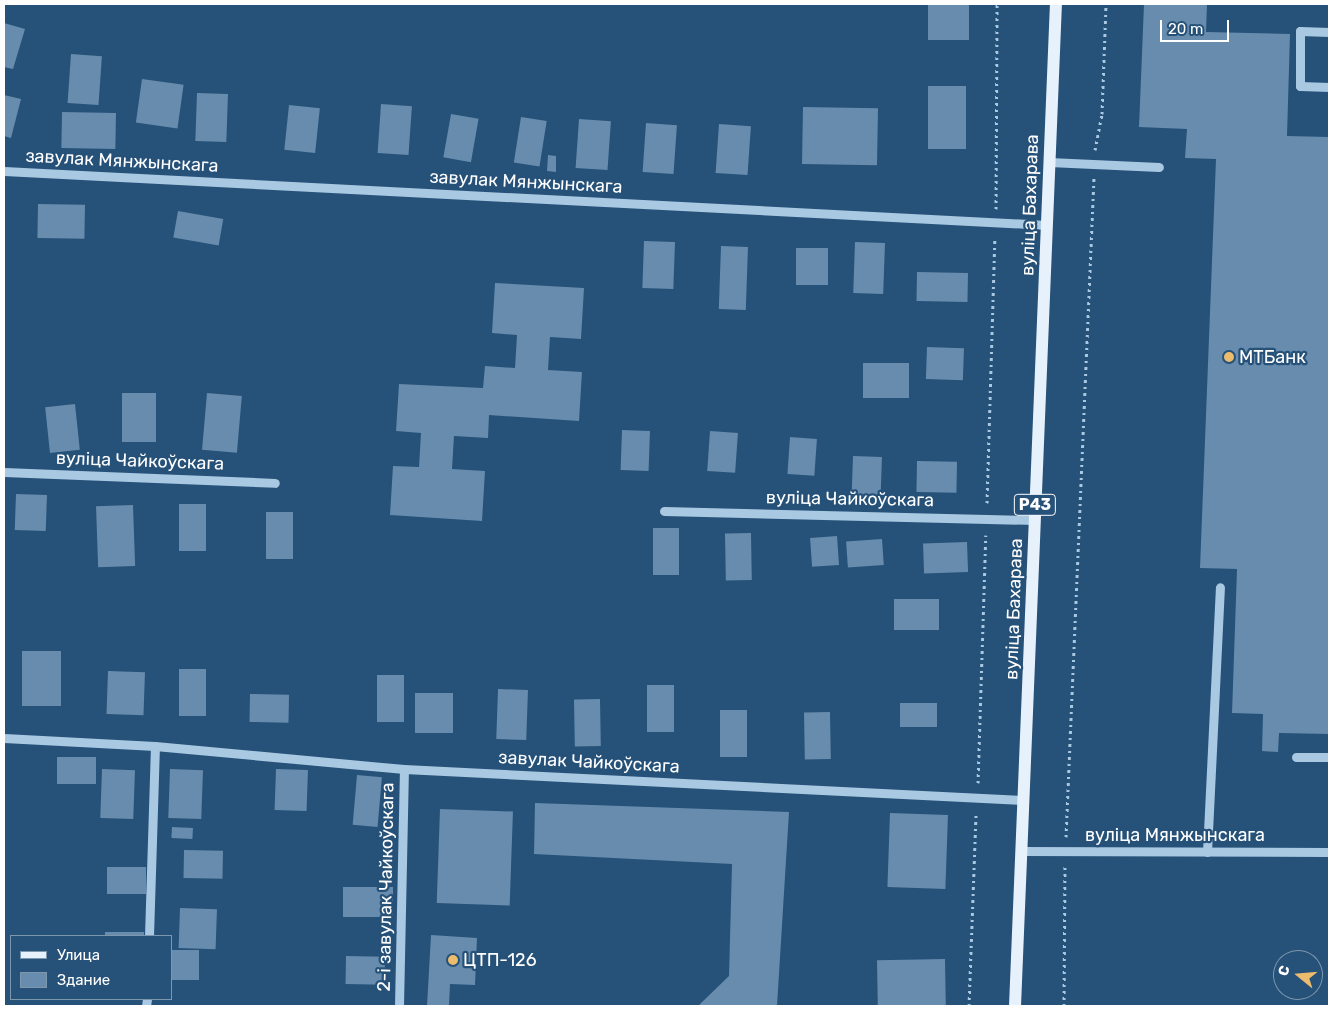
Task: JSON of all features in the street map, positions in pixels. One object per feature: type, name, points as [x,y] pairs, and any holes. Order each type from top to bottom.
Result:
[{"type":"main road","name":"вуліца Бахарава","points":[[1015,1006],[1056,4]]},
{"type":"street","points":[[1329,32],[1300,31],[1300,86],[1329,87]]},
{"type":"street","points":[[1049,162],[1159,167]]},
{"type":"street","name":"завулак Мянжынскага","points":[[4,171],[1047,225]]},
{"type":"street","name":"вуліца Чайкоўскага","points":[[4,472],[275,483]]},
{"type":"street","name":"вуліца Чайкоўскага","points":[[664,511],[1035,520]]},
{"type":"street","points":[[1207,852],[1220,587]]},
{"type":"street","name":"завулак Чайкоўскага","points":[[4,738],[155,746],[404,769],[1023,800]]},
{"type":"street","points":[[149,935],[155,746]]},
{"type":"street","points":[[1296,757],[1329,757]]},
{"type":"street","name":"2-і завулак Чайкоўскага","points":[[399,1006],[404,769]]},
{"type":"street","name":"вуліца Мянжынскага","points":[[1022,852],[1329,852]]},
{"type":"path","points":[[1064,1006],[1065,852],[1094,164],[1102,114],[1106,4]]},
{"type":"building","points":[[928,4],[969,4],[969,40],[928,40]]},
{"type":"building","points":[[1144,4],[1207,4],[1206,32],[1290,34],[1287,136],[1329,137],[1329,734],[1279,733],[1278,752],[1262,751],[1263,714],[1232,713],[1237,569],[1200,568],[1216,159],[1185,158],[1187,129],[1139,127]]},
{"type":"building","points":[[4,23],[25,29],[13,69],[4,67]]},
{"type":"building","points":[[71,54],[102,56],[99,105],[68,103]]},
{"type":"building","points":[[142,79],[184,85],[177,128],[136,123]]},
{"type":"building","points":[[928,86],[966,86],[966,149],[928,149]]},
{"type":"building","points":[[197,93],[228,94],[226,142],[195,141]]},
{"type":"building","points":[[4,95],[21,99],[11,138],[4,136]]},
{"type":"building","points":[[381,104],[412,106],[409,155],[378,153]]},
{"type":"building","points":[[289,105],[320,108],[315,153],[284,150]]},
{"type":"building","points":[[803,107],[878,108],[877,165],[802,164]]},
{"type":"building","points":[[62,112],[116,113],[115,149],[61,148]]},
{"type":"building","points":[[451,114],[479,119],[471,162],[443,157]]},
{"type":"building","points":[[521,117],[547,121],[539,167],[514,162]]},
{"type":"building","points":[[579,119],[611,121],[608,170],[576,168]]},
{"type":"building","points":[[646,123],[677,125],[674,174],[643,172]]},
{"type":"building","points":[[719,124],[751,126],[748,175],[716,173]]},
{"type":"building","points":[[548,155],[556,156],[556,172],[547,171]]},
{"type":"building","points":[[38,204],[85,205],[84,239],[37,238]]},
{"type":"building","points":[[178,211],[223,219],[219,246],[173,238]]},
{"type":"building","points":[[644,241],[675,242],[673,289],[642,288]]},
{"type":"building","points":[[855,242],[885,243],[883,294],[853,293]]},
{"type":"building","points":[[721,246],[748,247],[746,310],[719,309]]},
{"type":"building","points":[[796,248],[828,248],[828,285],[796,285]]},
{"type":"building","points":[[917,272],[968,273],[967,302],[916,301]]},
{"type":"building","points":[[495,283],[584,288],[581,339],[550,337],[548,370],[582,372],[579,421],[489,415],[488,438],[454,436],[452,469],[485,471],[482,521],[390,515],[393,466],[419,467],[421,433],[396,431],[399,384],[483,388],[485,366],[515,368],[517,335],[492,333]]},
{"type":"building","points":[[927,347],[964,348],[963,380],[926,379]]},
{"type":"building","points":[[863,363],[909,363],[909,398],[863,398]]},
{"type":"building","points":[[122,393],[156,393],[156,442],[122,442]]},
{"type":"building","points":[[207,393],[242,396],[237,453],[202,450]]},
{"type":"building","points":[[75,404],[80,450],[50,453],[45,407]]},
{"type":"building","points":[[622,430],[650,431],[649,471],[621,470]]},
{"type":"building","points":[[710,431],[738,433],[735,473],[707,471]]},
{"type":"building","points":[[790,437],[817,439],[814,476],[787,474]]},
{"type":"building","points":[[853,456],[882,457],[881,495],[852,494]]},
{"type":"building","points":[[917,461],[957,462],[956,493],[916,492]]},
{"type":"building","points":[[16,494],[47,495],[46,531],[15,530]]},
{"type":"building","points":[[179,504],[206,504],[206,551],[179,551]]},
{"type":"building","points":[[133,505],[135,566],[98,567],[96,506]]},
{"type":"building","points":[[266,512],[293,512],[293,559],[266,559]]},
{"type":"building","points":[[653,528],[679,528],[679,575],[653,575]]},
{"type":"building","points":[[725,533],[751,533],[752,580],[726,580]]},
{"type":"building","points":[[837,536],[839,565],[812,567],[810,538]]},
{"type":"building","points":[[882,539],[884,565],[848,567],[846,542]]},
{"type":"building","points":[[967,542],[968,572],[924,574],[923,544]]},
{"type":"building","points":[[894,599],[939,599],[939,630],[894,630]]},
{"type":"building","points":[[22,651],[61,651],[61,706],[22,706]]},
{"type":"building","points":[[179,669],[206,669],[206,716],[179,716]]},
{"type":"building","points":[[108,671],[145,672],[143,715],[106,714]]},
{"type":"building","points":[[377,675],[404,675],[404,722],[377,722]]},
{"type":"building","points":[[647,685],[674,685],[674,732],[647,732]]},
{"type":"building","points":[[498,689],[528,690],[526,740],[496,739]]},
{"type":"building","points":[[415,693],[453,693],[453,733],[415,733]]},
{"type":"building","points":[[250,694],[289,695],[289,723],[250,722]]},
{"type":"building","points":[[574,699],[600,699],[601,746],[575,746]]},
{"type":"building","points":[[900,703],[937,703],[937,727],[900,727]]},
{"type":"building","points":[[720,710],[747,710],[747,757],[720,757]]},
{"type":"building","points":[[804,712],[830,712],[831,759],[805,759]]},
{"type":"building","points":[[57,757],[96,757],[96,784],[57,784]]},
{"type":"building","points":[[102,769],[135,770],[133,819],[100,818]]},
{"type":"building","points":[[170,769],[203,770],[201,819],[168,818]]},
{"type":"building","points":[[276,769],[308,770],[307,811],[275,810]]},
{"type":"building","points":[[357,775],[382,777],[378,827],[353,825]]},
{"type":"building","points":[[535,803],[789,812],[777,1006],[698,1006],[729,976],[732,864],[534,854]]},
{"type":"building","points":[[440,809],[513,812],[510,905],[437,903]]},
{"type":"building","points":[[890,813],[948,815],[945,889],[887,887]]},
{"type":"building","points":[[172,827],[193,828],[192,839],[171,838]]},
{"type":"building","points":[[184,850],[223,851],[223,879],[184,878]]},
{"type":"building","points":[[107,867],[146,867],[146,894],[107,894]]},
{"type":"building","points":[[343,887],[393,887],[393,917],[343,917]]},
{"type":"building","points":[[180,908],[217,909],[216,949],[179,948]]},
{"type":"building","points":[[105,932],[144,932],[144,935],[105,935]]},
{"type":"building","name":"ЦТП-126","points":[[431,935],[477,938],[475,985],[450,984],[449,1006],[427,1006]]},
{"type":"building","points":[[172,950],[199,950],[199,980],[172,980]]},
{"type":"building","points":[[346,956],[385,957],[385,985],[346,984]]},
{"type":"building","points":[[945,959],[946,1006],[878,1006],[877,960]]},
{"type":"place","name":"МТБанк","points":[[1229,357]]},
{"type":"place","name":"ЦТП-126","points":[[453,960]]}]
